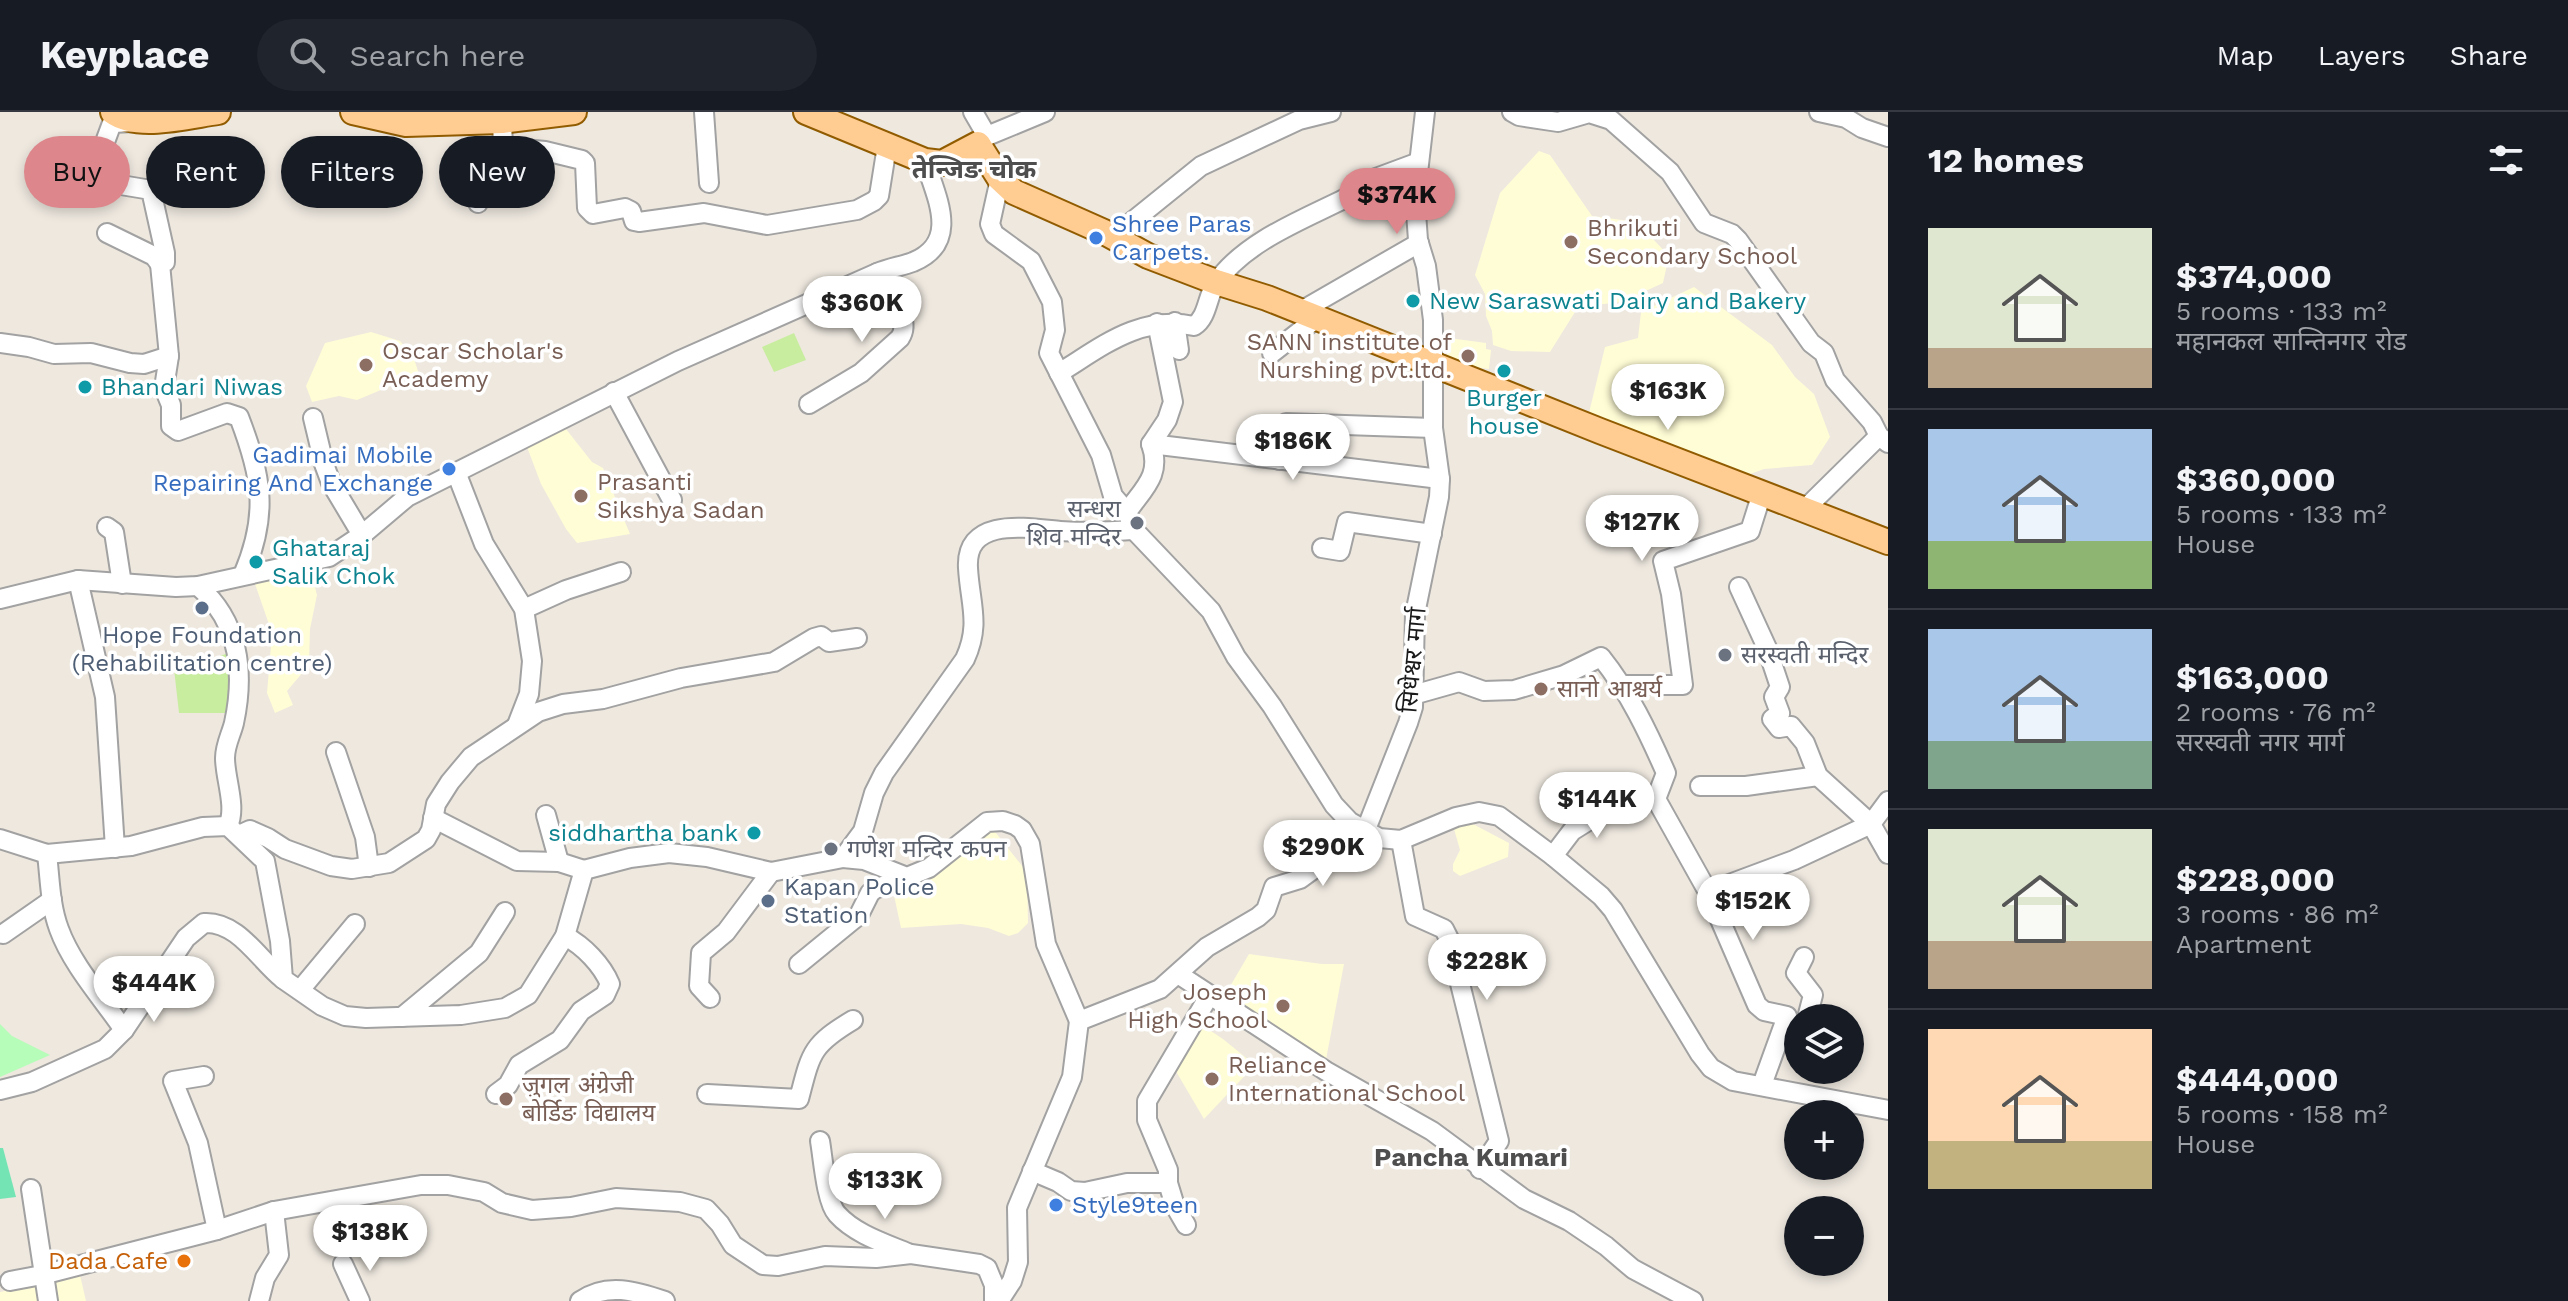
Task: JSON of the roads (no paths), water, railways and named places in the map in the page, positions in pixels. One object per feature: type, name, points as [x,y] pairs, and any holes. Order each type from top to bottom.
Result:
[{"type":"main road","points":[[113,112],[120,117],[144,121],[218,112]]},
{"type":"main road","points":[[353,112],[406,124],[574,112]]},
{"type":"main road","points":[[806,112],[887,146],[998,176]]},
{"type":"main road","points":[[937,160],[982,140],[998,176],[1014,192],[1148,256],[1309,314],[1888,542]]},
{"type":"street","points":[[160,264],[165,262],[165,253],[151,190],[91,180],[112,123],[144,121],[170,112]]},
{"type":"street","points":[[704,112],[709,183]]},
{"type":"street","points":[[973,112],[982,140],[1045,112]]},
{"type":"street","points":[[1113,237],[1201,166],[1299,120],[1331,112]]},
{"type":"street","name":"सिधेश्वर मार्ग","points":[[1365,832],[1408,723],[1413,695],[1413,632],[1440,479],[1433,428],[1433,320],[1426,266],[1419,243],[1415,199],[1425,112]]},
{"type":"street","points":[[1512,112],[1519,116],[1558,122],[1589,113],[1611,120],[1670,172],[1704,223],[1732,234],[1738,240],[1811,343],[1824,353],[1835,380],[1883,439],[1803,511]]},
{"type":"street","points":[[1819,112],[1849,115],[1862,128],[1888,137]]},
{"type":"street","points":[[508,136],[517,117]]},
{"type":"street","points":[[555,153],[585,163],[587,208],[593,214],[625,208],[631,211],[634,221],[639,222],[704,213],[767,225],[857,210],[874,201],[879,196],[887,146]]},
{"type":"street","points":[[0,599],[78,580],[198,586],[329,557],[362,535],[407,497],[456,472],[614,392],[932,251],[943,232],[937,160]]},
{"type":"street","points":[[1059,373],[1126,332],[1166,323],[1194,326],[1201,322],[1216,282],[1262,240],[1344,199],[1352,194],[1357,185],[1419,162]]},
{"type":"street","points":[[998,176],[990,224],[994,234],[1031,261],[1052,302],[1055,330],[1049,353],[1101,455],[1113,496],[1127,512],[1134,530],[1211,611],[1236,657],[1272,706],[1334,805],[1365,832],[1379,838],[1401,840],[1456,817],[1479,812],[1499,816],[1553,856],[1613,910],[1711,1068],[1733,1081],[1888,1110]]},
{"type":"street","points":[[107,233],[154,256],[160,264],[169,356],[164,388],[171,405],[171,426],[178,431],[227,413],[239,417],[261,492],[257,543],[243,575]]},
{"type":"street","points":[[1272,353],[1309,314],[1419,243]]},
{"type":"street","points":[[809,404],[861,373],[905,331],[903,317],[877,273]]},
{"type":"street","points":[[1166,323],[1179,350]]},
{"type":"street","points":[[1151,444],[1167,420],[1173,402],[1166,323]]},
{"type":"street","points":[[0,343],[54,354],[91,353],[130,363],[144,364],[169,356]]},
{"type":"street","points":[[614,392],[672,500]]},
{"type":"street","points":[[313,418],[331,483],[362,535]]},
{"type":"street","points":[[1280,460],[1286,423],[1433,428]]},
{"type":"street","points":[[1127,512],[1152,478],[1156,459],[1151,444]]},
{"type":"street","points":[[1151,444],[1440,479]]},
{"type":"street","points":[[456,472],[484,544],[524,609],[532,661],[529,694],[517,725]]},
{"type":"street","points":[[1624,685],[1683,685],[1671,594],[1663,561],[1750,531],[1762,493]]},
{"type":"street","points":[[1322,548],[1340,551],[1347,522],[1432,534]]},
{"type":"street","points":[[843,858],[863,831],[878,783],[960,667],[973,642],[974,604],[968,566],[971,547],[989,530],[1032,526],[1061,531],[1134,530]]},
{"type":"street","points":[[107,527],[114,532],[122,584]]},
{"type":"street","points":[[524,609],[566,590],[621,572]]},
{"type":"street","points":[[78,580],[105,697],[115,848]]},
{"type":"street","points":[[198,586],[221,612],[237,648],[239,691],[225,755],[233,830],[265,861],[280,941],[283,979]]},
{"type":"street","points":[[1739,587],[1767,648],[1780,687],[1774,697],[1780,713],[1772,719],[1779,728],[1791,726],[1805,743],[1818,776],[1871,824],[1888,854]]},
{"type":"street","points":[[0,839],[47,854],[115,848],[203,827],[250,830],[285,849],[331,866],[352,869],[389,863],[426,839],[436,804],[471,757],[538,712],[681,678],[774,662],[821,636],[829,642],[857,638]]},
{"type":"street","points":[[1413,695],[1459,682],[1484,691],[1514,690],[1564,675],[1601,657],[1624,685],[1666,773],[1656,799],[1708,892],[1757,1005],[1764,1011],[1784,1015]]},
{"type":"street","points":[[336,752],[365,837],[369,867]]},
{"type":"street","points":[[1700,786],[1746,786],[1818,776]]},
{"type":"street","points":[[1553,856],[1572,831],[1620,801]]},
{"type":"street","points":[[1708,892],[1794,860],[1871,824],[1888,801]]},
{"type":"street","points":[[546,815],[559,862]]},
{"type":"street","points":[[433,818],[517,861],[559,862],[584,870],[630,858],[689,853],[771,872],[843,858],[864,860],[907,877]]},
{"type":"street","points":[[799,964],[859,915],[875,889],[929,868],[987,822],[1003,821],[1022,830],[1030,844],[1046,944],[1079,1021],[1072,1077],[1017,1208],[1018,1262],[1015,1273],[996,1301]]},
{"type":"street","points":[[1079,1021],[1160,989],[1207,947],[1266,910],[1274,887],[1300,879],[1365,832]]},
{"type":"street","points":[[1401,840],[1415,916],[1444,929],[1449,939],[1499,1141],[1480,1169]]},
{"type":"street","points":[[47,854],[59,930],[124,1030]]},
{"type":"street","points":[[0,1090],[32,1082],[105,1049],[124,1030],[186,938],[204,923],[224,925],[283,979],[322,1006],[345,1016],[461,1015],[505,1008],[528,995],[565,936],[584,870]]},
{"type":"street","points":[[710,998],[699,986],[701,953],[726,932],[771,872]]},
{"type":"street","points":[[3,934],[52,900]]},
{"type":"street","points":[[402,1017],[479,953],[505,912]]},
{"type":"street","points":[[300,990],[355,924]]},
{"type":"street","points":[[496,1094],[508,1085],[519,1065],[560,1040],[581,1011],[605,995],[610,984],[605,973],[578,943],[565,936]]},
{"type":"street","points":[[1804,957],[1796,973],[1813,995],[1811,1004]]},
{"type":"street","points":[[1178,974],[1326,1071],[1432,1131],[1480,1169],[1524,1199],[1569,1221],[1633,1269],[1693,1301]]},
{"type":"street","points":[[1186,1225],[1175,1206],[1168,1183],[1168,1170],[1147,1120],[1147,1101],[1209,996]]},
{"type":"street","points":[[707,1094],[799,1099],[813,1052],[822,1040],[853,1020]]},
{"type":"street","points":[[1762,1085],[1784,1037]]},
{"type":"street","points":[[204,1076],[173,1081],[198,1143],[217,1230]]},
{"type":"street","points":[[820,1141],[836,1213],[867,1236],[911,1254],[979,1264],[987,1268],[996,1301]]},
{"type":"street","points":[[1032,1171],[1071,1191],[1085,1192],[1127,1183],[1168,1183]]},
{"type":"street","points":[[10,1281],[217,1230],[274,1211],[396,1188],[448,1185],[484,1192],[502,1203],[532,1210],[571,1207],[616,1198],[680,1202],[706,1209],[733,1245],[763,1265],[778,1266],[825,1256],[876,1258],[911,1254]]},
{"type":"street","points":[[31,1189],[48,1301]]},
{"type":"street","points":[[259,1301],[265,1278],[279,1255],[274,1211]]},
{"type":"street","points":[[343,1264],[360,1301]]},
{"type":"street","points":[[580,1301],[599,1291],[621,1289],[665,1301]]},
{"type":"place","name":"Shree Paras Carpets.","points":[[1096,238]]},
{"type":"place","name":"Bhrikuti Secondary School","points":[[1571,242]]},
{"type":"place","name":"New Saraswati Dairy and Bakery","points":[[1413,301]]},
{"type":"place","name":"SANN institute of Nurshing pvt.ltd.","points":[[1468,356]]},
{"type":"place","name":"Oscar Scholar's Academy","points":[[366,365]]},
{"type":"place","name":"Burger house","points":[[1504,371]]},
{"type":"place","name":"Bhandari Niwas","points":[[85,387]]},
{"type":"place","name":"Gadimai Mobile Repairing And Exchange","points":[[449,469]]},
{"type":"place","name":"Prasanti Sikshya Sadan","points":[[581,496]]},
{"type":"place","name":"सन्धरा शिव मन्दिर","points":[[1137,523]]},
{"type":"place","name":"Ghataraj Salik Chok","points":[[256,562]]},
{"type":"place","name":"Hope Foundation (Rehabilitation centre)","points":[[202,608]]},
{"type":"place","name":"सरस्वती मन्दिर","points":[[1725,655]]},
{"type":"place","name":"सानो आश्चर्य","points":[[1541,689]]},
{"type":"place","name":"siddhartha bank","points":[[754,833]]},
{"type":"place","name":"गणेश मन्दिर कपन","points":[[831,849]]},
{"type":"place","name":"Kapan Police Station","points":[[768,901]]},
{"type":"place","name":"Joseph High School","points":[[1283,1006]]},
{"type":"place","name":"Reliance International School","points":[[1212,1079]]},
{"type":"place","name":"जुगल अंग्रेजी बोर्डिङ विद्यालय","points":[[506,1099]]},
{"type":"place","name":"Style9teen","points":[[1056,1205]]},
{"type":"place","name":"Dada Cafe","points":[[184,1261]]},
{"type":"district","name":"तेन्जिङ चोक","points":[[974,169]]},
{"type":"district","name":"Pancha Kumari","points":[[1471,1157]]}]
